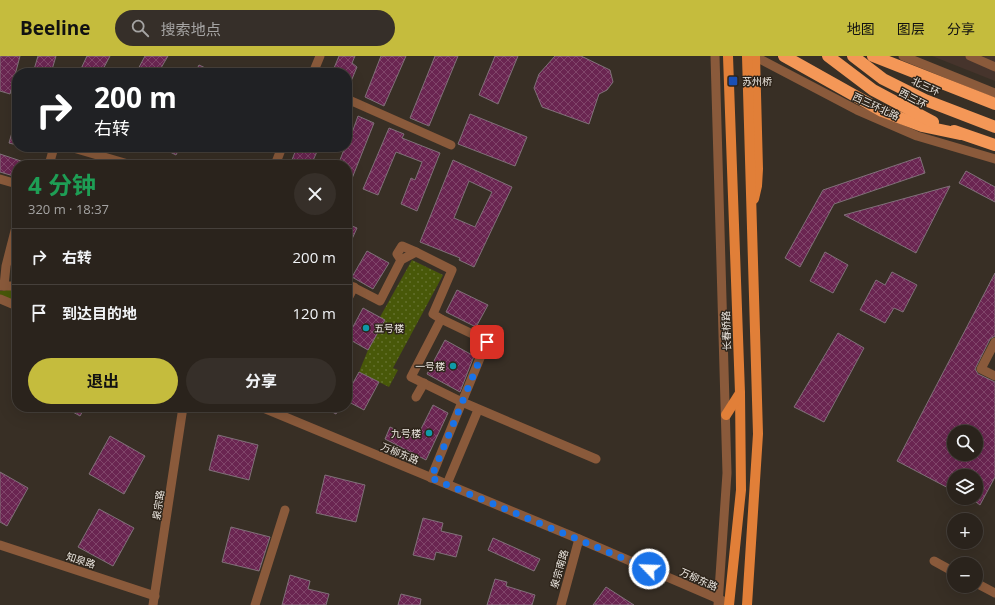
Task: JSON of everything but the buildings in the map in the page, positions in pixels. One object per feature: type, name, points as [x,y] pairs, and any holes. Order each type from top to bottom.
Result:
[{"type":"highway","points":[[784,56],[882,111],[922,126],[960,134]]},
{"type":"highway","name":"西三环","points":[[828,56],[873,90],[923,118],[960,134],[995,145]]},
{"type":"highway","name":"北三环","points":[[853,56],[890,82],[924,100],[995,127]]},
{"type":"highway","points":[[873,56],[995,104]]},
{"type":"main road","name":"长春桥路","points":[[728,56],[740,393],[741,490],[731,604]]},
{"type":"main road","points":[[747,56],[758,434],[747,605]]},
{"type":"main road","points":[[751,209],[758,186],[754,56]]},
{"type":"main road","points":[[726,415],[740,393]]},
{"type":"street","points":[[315,68],[320,56]]},
{"type":"street","name":"长春桥路","points":[[715,56],[727,473],[718,602]]},
{"type":"street","name":"西三环北路","points":[[754,56],[857,110],[917,136],[995,159]]},
{"type":"street","points":[[902,56],[995,92]]},
{"type":"street","points":[[970,56],[995,67]]},
{"type":"street","points":[[352,102],[452,145]]},
{"type":"street","points":[[87,152],[114,160]]},
{"type":"street","points":[[0,179],[12,183]]},
{"type":"street","points":[[12,243],[2,286],[12,285]]},
{"type":"street","points":[[352,287],[380,300],[401,260],[416,252],[452,270],[433,314],[487,342],[431,478]]},
{"type":"street","points":[[0,299],[12,304]]},
{"type":"street","points":[[442,319],[411,377],[478,410],[596,459]]},
{"type":"street","points":[[995,342],[981,368],[995,376]]},
{"type":"street","points":[[416,397],[424,383]]},
{"type":"street","points":[[447,484],[478,410]]},
{"type":"street","name":"泉宗路","points":[[153,605],[156,596],[182,412]]},
{"type":"street","name":"万柳东路","points":[[283,412],[431,478],[579,539],[718,602],[731,604]]},
{"type":"street","points":[[255,605],[285,510]]},
{"type":"street","name":"泉宗南路","points":[[561,605],[579,539]]},
{"type":"street","name":"知泉路","points":[[0,545],[156,596]]},
{"type":"street","points":[[934,561],[947,568]]},
{"type":"street","points":[[983,587],[995,593]]},
{"type":"shaded area","points":[[932,56],[995,56],[995,81]]},
{"type":"green space","points":[[412,260],[443,275],[393,368],[398,370],[389,387],[359,372],[368,350],[385,321],[380,317]]},
{"type":"green space","points":[[12,290],[12,301],[0,295],[0,291]]},
{"type":"place","name":"苏州桥","points":[[733,81]]},
{"type":"place","name":"五号楼","points":[[366,328]]},
{"type":"place","name":"一号楼","points":[[453,366]]},
{"type":"place","name":"九号楼","points":[[429,433]]},
{"type":"route","points":[[487,342],[431,478],[649,569]]}]
